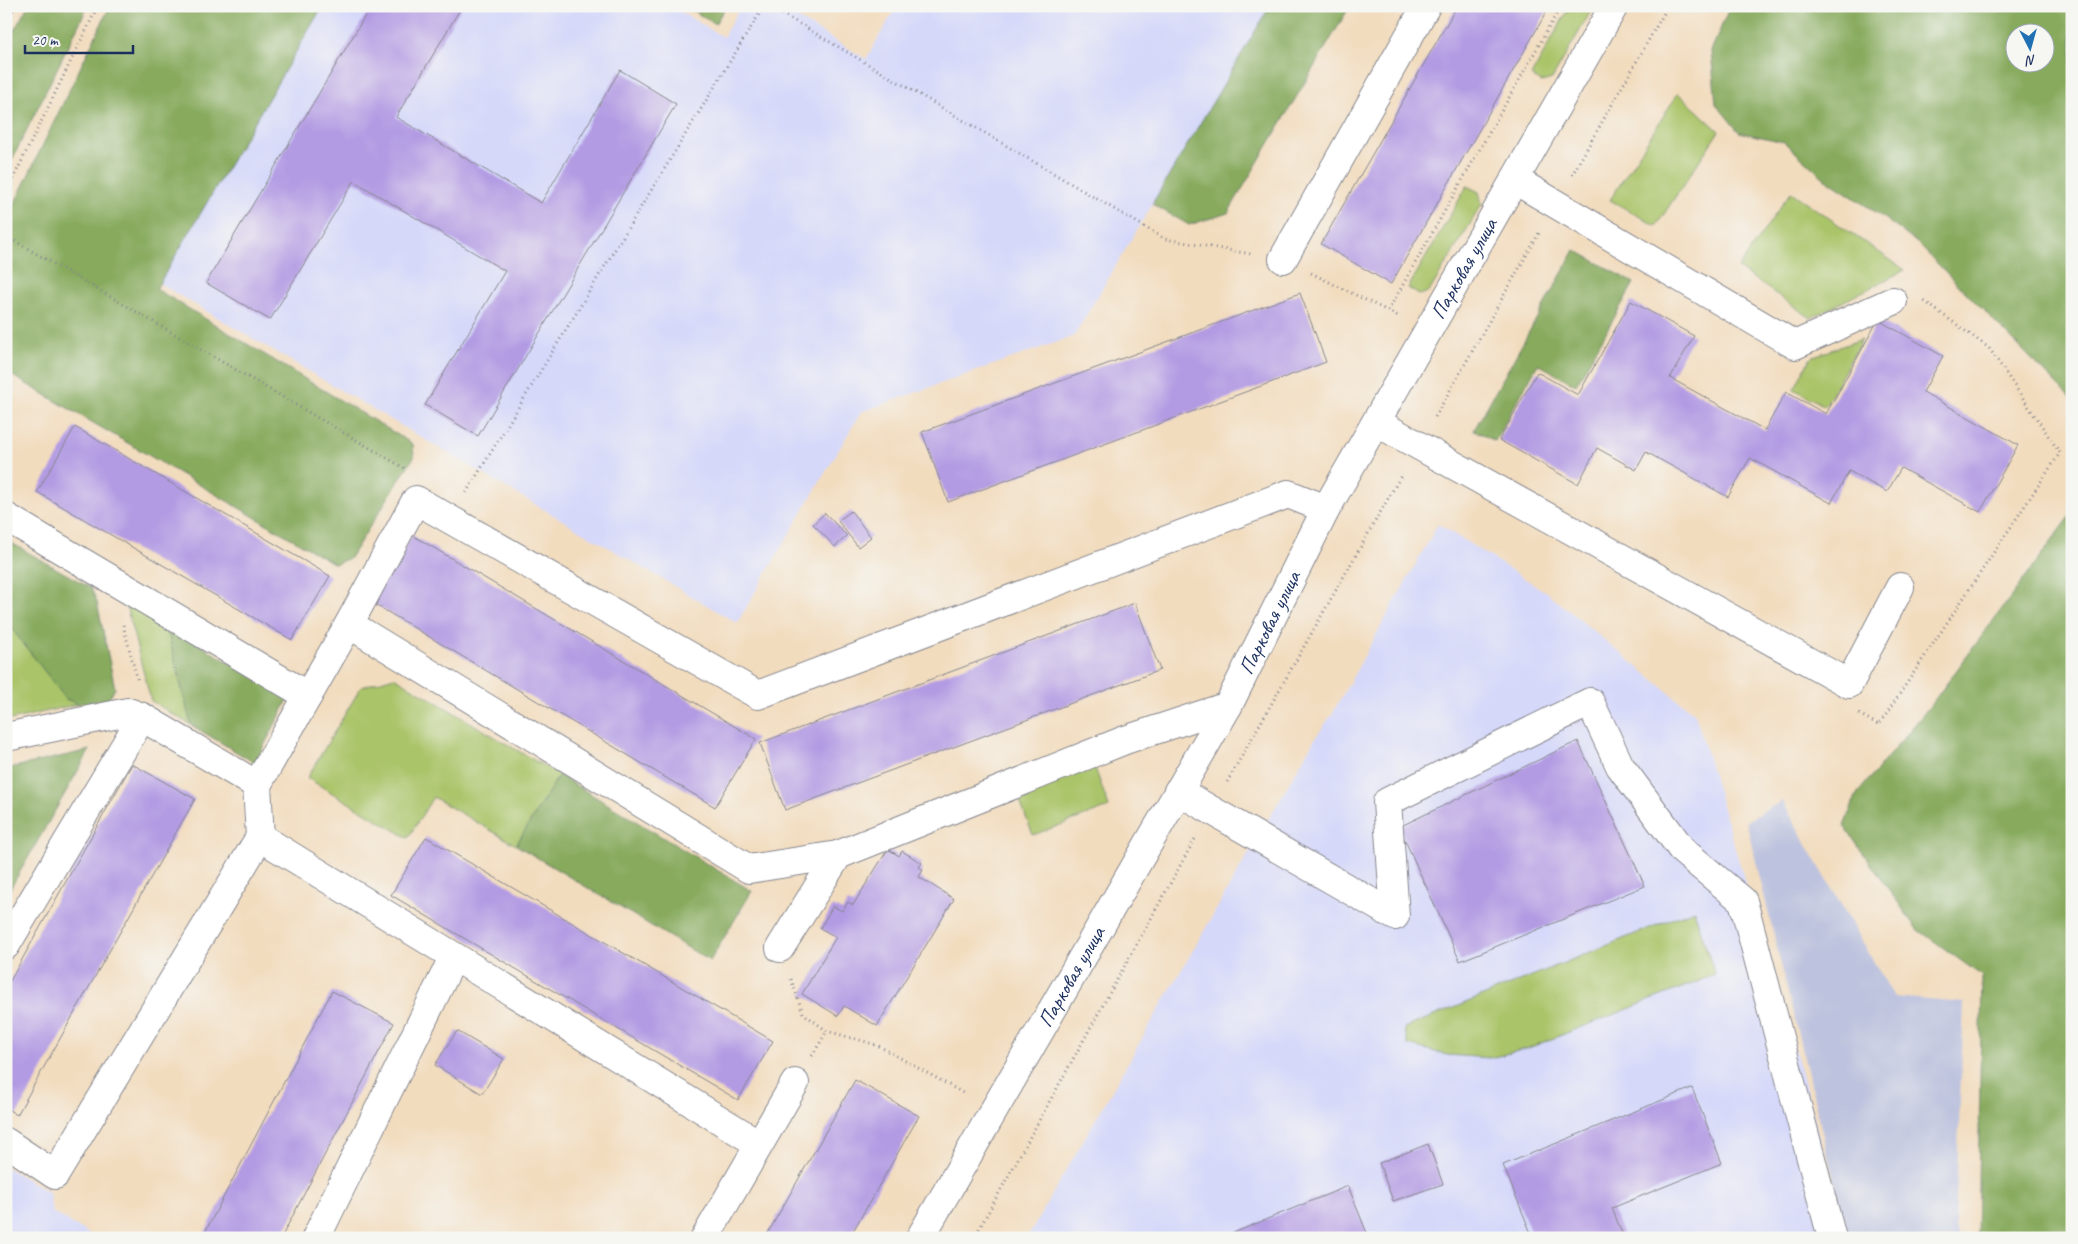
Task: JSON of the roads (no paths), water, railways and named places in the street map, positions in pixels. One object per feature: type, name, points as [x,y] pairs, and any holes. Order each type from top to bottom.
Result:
[{"type":"street","points":[[1283,259],[1426,6]]},
{"type":"street","name":"Парковая улица","points":[[920,1238],[1228,706],[1326,509],[1614,6]]},
{"type":"street","points":[[1515,180],[1795,345],[1905,299]]},
{"type":"street","points":[[1376,422],[1849,684],[1900,587]]},
{"type":"street","points":[[6,1142],[54,1175],[260,837],[257,785],[349,624],[416,500],[758,695],[1288,494],[1326,509]]},
{"type":"street","points":[[6,517],[308,696]]},
{"type":"street","points":[[349,624],[749,869],[838,855],[934,814],[1125,740],[1228,706]]},
{"type":"street","points":[[1178,791],[1395,916],[1387,802],[1590,702],[1620,766],[1683,851],[1743,901],[1832,1238]]},
{"type":"street","points":[[6,737],[128,712],[145,719],[257,785]]},
{"type":"street","points":[[6,945],[145,719]]},
{"type":"street","points":[[260,837],[453,958],[759,1144]]},
{"type":"street","points":[[780,948],[838,855]]},
{"type":"street","points":[[316,1238],[453,958]]},
{"type":"street","points":[[705,1238],[795,1083]]}]
